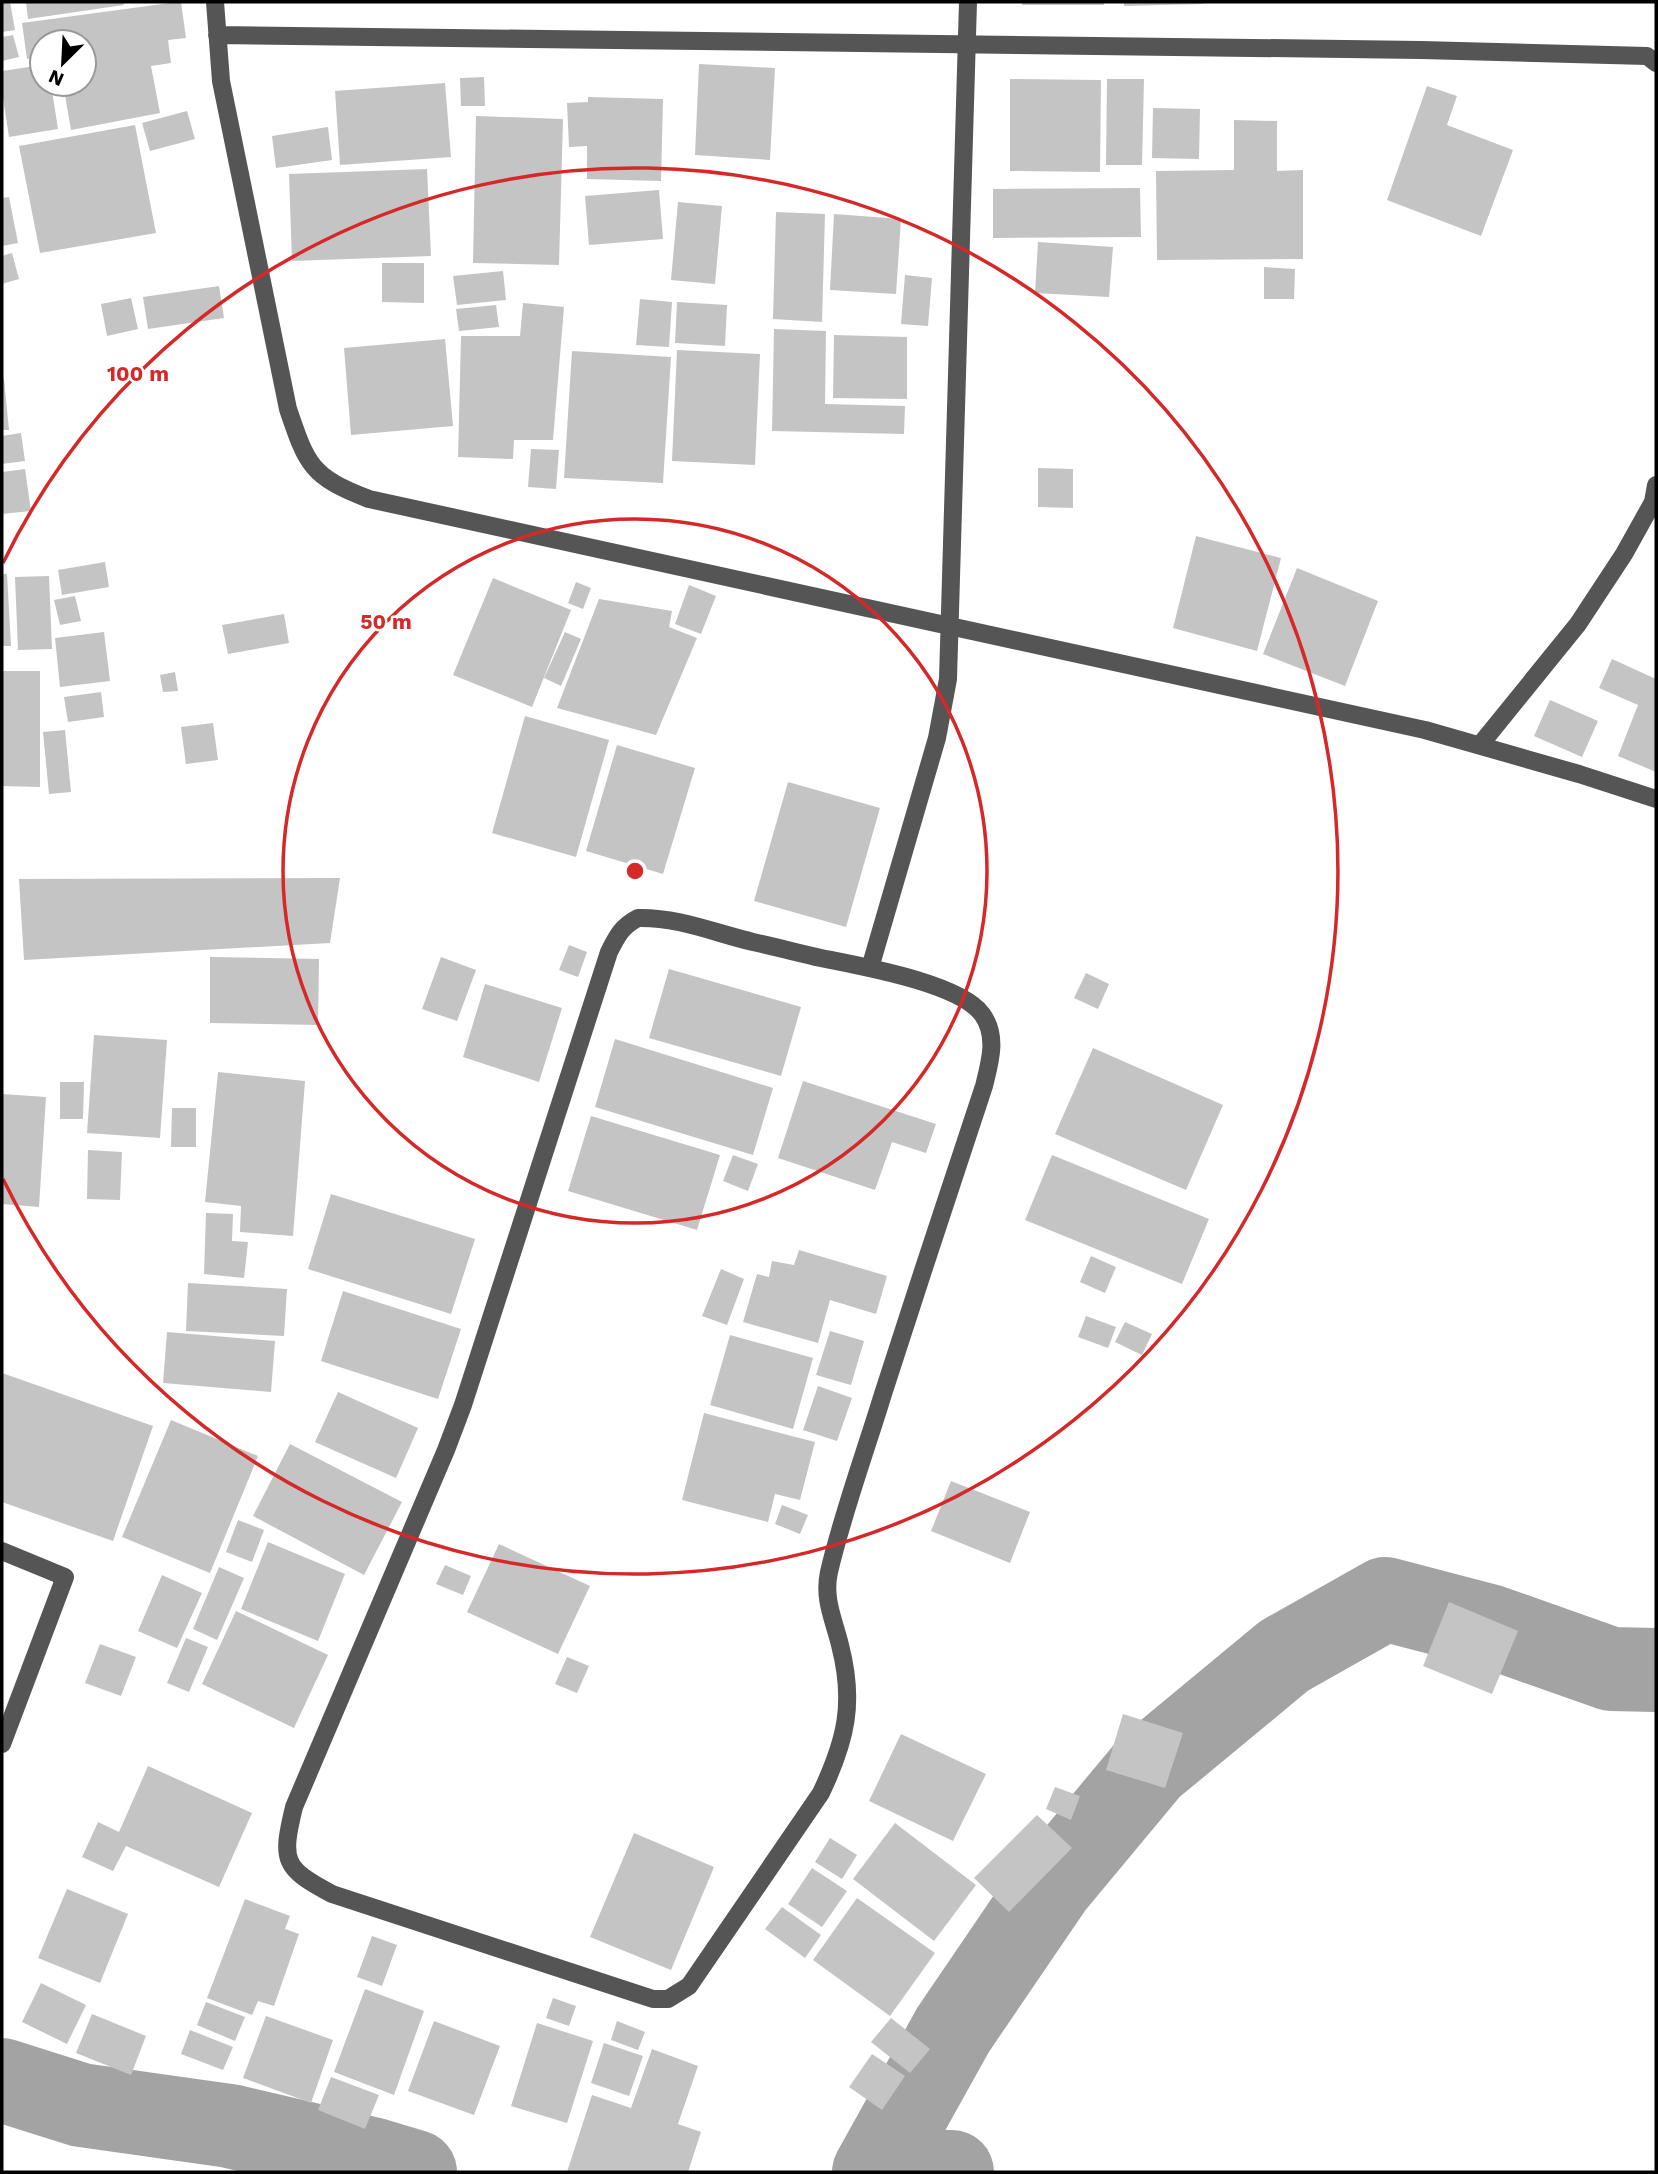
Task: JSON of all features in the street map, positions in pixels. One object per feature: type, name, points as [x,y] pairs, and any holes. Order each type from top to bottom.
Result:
[{"type":"street","points":[[215,2],[221,81],[288,409],[310,464],[327,480],[369,499],[1425,730],[1656,799]]},
{"type":"street","points":[[870,968],[937,737],[948,679],[968,2]]},
{"type":"street","points":[[217,35],[1434,50],[1647,56],[1656,63]]},
{"type":"street","points":[[1480,745],[1578,624],[1625,554],[1653,502],[1656,485]]},
{"type":"street","points":[[638,918],[654,918],[870,968],[941,989],[980,1011],[988,1023],[992,1037],[992,1055],[828,1575],[828,1606],[843,1657],[848,1698],[843,1740],[821,1793],[700,1970],[688,1986],[668,1999],[653,1999],[629,1993],[332,1894],[315,1885],[290,1865],[286,1853],[294,1807],[454,1428],[596,990],[618,933],[627,923],[638,918]]},
{"type":"street","points":[[2,1551],[65,1577],[2,1744]]},
{"type":"building","points":[[2,2],[10,2],[15,30],[2,32]]},
{"type":"building","points":[[26,2],[123,2],[124,5],[28,19]]},
{"type":"building","points":[[181,2],[186,38],[168,40],[171,63],[151,66],[160,113],[71,130],[65,98],[98,98],[98,28],[28,28],[27,59],[22,23]]},
{"type":"building","points":[[1022,2],[1104,2],[1104,5],[1022,5]]},
{"type":"building","points":[[1124,2],[1203,2],[1203,4],[1124,6]]},
{"type":"building","points":[[13,35],[19,57],[2,61],[2,37]]},
{"type":"building","points":[[699,64],[775,68],[770,160],[695,155]]},
{"type":"building","points":[[28,67],[28,98],[53,98],[58,129],[9,137],[2,91],[2,71]]},
{"type":"building","points":[[484,77],[485,106],[461,106],[460,78]]},
{"type":"building","points":[[1010,79],[1101,80],[1100,172],[1010,171]]},
{"type":"building","points":[[1107,79],[1144,79],[1142,165],[1106,165]]},
{"type":"building","points":[[445,83],[451,157],[340,165],[335,91]]},
{"type":"building","points":[[1427,86],[1457,96],[1447,125],[1513,150],[1481,236],[1387,200]]},
{"type":"building","points":[[588,97],[663,99],[661,181],[587,179],[587,146],[569,147],[567,103],[588,102]]},
{"type":"building","points":[[1153,108],[1200,109],[1199,159],[1152,158]]},
{"type":"building","points":[[187,111],[195,139],[150,151],[142,123]]},
{"type":"building","points":[[476,116],[563,119],[559,265],[473,263]]},
{"type":"building","points":[[1234,120],[1277,121],[1277,171],[1303,170],[1303,259],[1157,260],[1156,171],[1234,170]]},
{"type":"building","points":[[135,125],[156,233],[40,253],[19,146]]},
{"type":"building","points":[[328,127],[332,160],[276,168],[272,136]]},
{"type":"building","points":[[427,169],[431,256],[292,261],[289,174]]},
{"type":"building","points":[[1140,188],[1141,237],[993,238],[993,189]]},
{"type":"building","points":[[659,190],[663,239],[589,245],[585,196]]},
{"type":"building","points":[[9,197],[18,243],[2,246],[2,198]]},
{"type":"building","points":[[678,202],[722,206],[715,284],[671,280]]},
{"type":"building","points":[[776,212],[825,214],[822,322],[773,319]]},
{"type":"building","points":[[834,214],[901,219],[896,294],[830,290]]},
{"type":"building","points":[[1038,242],[1113,247],[1109,297],[1035,293]]},
{"type":"building","points":[[12,253],[19,279],[2,284],[2,256]]},
{"type":"building","points":[[382,263],[424,263],[424,303],[382,302]]},
{"type":"building","points":[[1264,267],[1295,269],[1294,299],[1264,299]]},
{"type":"building","points":[[503,271],[506,300],[457,305],[453,276]]},
{"type":"building","points":[[905,275],[932,278],[928,326],[901,324]]},
{"type":"building","points":[[219,286],[224,318],[148,329],[143,297]]},
{"type":"building","points":[[131,298],[138,329],[107,336],[101,304]]},
{"type":"building","points":[[640,299],[672,302],[669,347],[636,345]]},
{"type":"building","points":[[677,302],[727,305],[725,346],[675,343]]},
{"type":"building","points":[[523,303],[564,307],[553,440],[514,440],[513,459],[458,457],[461,336],[520,336]]},
{"type":"building","points":[[496,305],[499,327],[459,331],[456,309]]},
{"type":"building","points":[[774,329],[826,331],[825,404],[905,406],[904,434],[772,431]]},
{"type":"building","points":[[834,335],[907,337],[907,399],[833,398]]},
{"type":"building","points":[[445,339],[453,426],[351,435],[344,348]]},
{"type":"building","points":[[677,350],[760,354],[755,465],[672,461]]},
{"type":"building","points":[[572,351],[671,357],[663,483],[564,478]]},
{"type":"building","points":[[4,379],[9,430],[2,430]]},
{"type":"building","points":[[21,433],[25,461],[2,464],[2,436]]},
{"type":"building","points":[[531,449],[559,450],[556,489],[528,487]]},
{"type":"building","points":[[1038,468],[1073,469],[1073,508],[1038,507]]},
{"type":"building","points":[[25,469],[31,511],[2,514],[2,472]]},
{"type":"building","points":[[1196,536],[1281,558],[1257,651],[1173,628]]},
{"type":"building","points":[[105,562],[109,587],[62,595],[58,570]]},
{"type":"building","points":[[1297,568],[1378,601],[1345,686],[1263,654]]},
{"type":"building","points":[[2,574],[7,574],[11,646],[2,646]]},
{"type":"building","points":[[49,576],[52,649],[18,650],[15,577]]},
{"type":"building","points":[[493,578],[571,610],[532,707],[453,675]]},
{"type":"building","points":[[576,582],[591,588],[583,609],[568,603]]},
{"type":"building","points":[[689,585],[716,596],[701,634],[675,624]]},
{"type":"building","points":[[75,596],[81,621],[60,625],[54,600]]},
{"type":"building","points":[[599,599],[672,611],[669,627],[697,638],[656,735],[557,708]]},
{"type":"building","points":[[284,614],[289,643],[228,654],[222,625]]},
{"type":"building","points":[[104,632],[110,681],[60,687],[55,638]]},
{"type":"building","points":[[565,632],[581,639],[561,686],[544,678]]},
{"type":"building","points":[[1612,659],[1656,679],[1656,772],[1618,756],[1638,705],[1599,688]]},
{"type":"building","points":[[2,671],[40,671],[40,787],[2,786]]},
{"type":"building","points":[[175,672],[178,691],[163,692],[160,675]]},
{"type":"building","points":[[101,692],[104,717],[68,722],[64,697]]},
{"type":"building","points":[[1550,700],[1598,721],[1582,757],[1534,736]]},
{"type":"building","points":[[525,716],[609,740],[576,857],[492,833]]},
{"type":"building","points":[[213,723],[218,760],[186,764],[181,727]]},
{"type":"building","points":[[65,730],[71,792],[49,794],[43,732]]},
{"type":"building","points":[[617,745],[695,768],[663,874],[586,851]]},
{"type":"building","points":[[788,782],[880,808],[846,927],[754,901]]},
{"type":"building","points":[[340,878],[330,943],[24,960],[19,879]]},
{"type":"building","points":[[569,945],[587,952],[578,977],[559,970]]},
{"type":"building","points":[[210,957],[319,959],[318,1025],[210,1023]]},
{"type":"building","points":[[441,957],[476,970],[457,1021],[422,1009]]},
{"type":"building","points":[[669,969],[801,1007],[781,1076],[649,1038]]},
{"type":"building","points":[[1086,973],[1109,984],[1098,1009],[1074,998]]},
{"type":"building","points":[[485,984],[562,1008],[539,1082],[463,1057]]},
{"type":"building","points":[[94,1035],[167,1040],[160,1138],[87,1133]]},
{"type":"building","points":[[615,1039],[773,1088],[753,1155],[595,1107]]},
{"type":"building","points":[[1093,1048],[1223,1105],[1186,1190],[1055,1134]]},
{"type":"building","points":[[218,1072],[305,1081],[293,1236],[240,1232],[241,1206],[205,1202]]},
{"type":"building","points":[[803,1081],[936,1124],[926,1153],[892,1142],[875,1190],[778,1158]]},
{"type":"building","points":[[60,1082],[84,1082],[83,1119],[60,1119]]},
{"type":"building","points":[[2,1094],[46,1097],[39,1207],[2,1204]]},
{"type":"building","points":[[172,1108],[196,1108],[196,1147],[171,1147]]},
{"type":"building","points":[[591,1116],[720,1155],[697,1230],[568,1191]]},
{"type":"building","points":[[88,1150],[122,1152],[120,1200],[87,1199]]},
{"type":"building","points":[[733,1155],[758,1164],[748,1191],[723,1181]]},
{"type":"building","points":[[1052,1155],[1209,1219],[1182,1284],[1025,1220]]},
{"type":"building","points":[[331,1194],[475,1239],[451,1314],[308,1269]]},
{"type":"building","points":[[206,1213],[233,1214],[232,1241],[248,1242],[244,1278],[204,1274]]},
{"type":"building","points":[[799,1250],[887,1276],[876,1314],[830,1300],[818,1343],[743,1322],[757,1274],[769,1277],[772,1261],[794,1265]]},
{"type":"building","points":[[1091,1256],[1116,1267],[1105,1293],[1080,1282]]},
{"type":"building","points":[[721,1269],[744,1279],[727,1325],[702,1316]]},
{"type":"building","points":[[188,1283],[287,1289],[284,1336],[186,1331]]},
{"type":"building","points":[[343,1291],[461,1329],[438,1399],[321,1361]]},
{"type":"building","points":[[1086,1316],[1116,1327],[1108,1348],[1078,1337]]},
{"type":"building","points":[[1125,1322],[1152,1334],[1142,1355],[1115,1342]]},
{"type":"building","points":[[830,1331],[864,1341],[851,1385],[816,1375]]},
{"type":"building","points":[[167,1332],[275,1341],[271,1392],[163,1383]]},
{"type":"building","points":[[730,1335],[813,1358],[793,1429],[710,1405]]},
{"type":"building","points":[[2,1373],[153,1426],[113,1541],[2,1502]]},
{"type":"building","points":[[818,1386],[852,1398],[837,1441],[803,1430]]},
{"type":"building","points":[[338,1392],[418,1428],[396,1478],[315,1442]]},
{"type":"building","points":[[704,1413],[815,1442],[800,1500],[775,1494],[768,1522],[682,1500]]},
{"type":"building","points":[[171,1420],[258,1456],[210,1573],[122,1537]]},
{"type":"building","points":[[290,1444],[402,1502],[364,1575],[253,1516]]},
{"type":"building","points":[[951,1481],[1030,1512],[1010,1563],[931,1531]]},
{"type":"building","points":[[782,1505],[808,1515],[800,1534],[775,1524]]},
{"type":"building","points":[[238,1520],[264,1530],[252,1562],[226,1552]]},
{"type":"building","points":[[268,1542],[345,1574],[318,1641],[241,1609]]},
{"type":"building","points":[[499,1544],[590,1586],[558,1654],[467,1612]]},
{"type":"building","points":[[445,1565],[471,1576],[463,1595],[436,1584]]},
{"type":"building","points":[[219,1567],[244,1578],[217,1640],[193,1629]]},
{"type":"building","points":[[162,1575],[202,1593],[177,1648],[138,1631]]},
{"type":"building","points":[[1449,1602],[1518,1631],[1492,1694],[1423,1666]]},
{"type":"building","points":[[236,1611],[328,1655],[294,1728],[202,1684]]},
{"type":"building","points":[[186,1638],[208,1647],[189,1692],[167,1683]]},
{"type":"building","points":[[100,1644],[136,1657],[121,1696],[85,1683]]},
{"type":"building","points":[[567,1657],[589,1666],[577,1693],[555,1684]]},
{"type":"building","points":[[1123,1714],[1183,1733],[1165,1788],[1106,1770]]},
{"type":"building","points":[[901,1734],[986,1774],[953,1841],[869,1801]]},
{"type":"building","points":[[148,1766],[252,1813],[219,1887],[126,1846],[113,1871],[82,1857],[98,1822],[119,1832]]},
{"type":"building","points":[[1055,1787],[1080,1796],[1071,1820],[1046,1809]]},
{"type":"building","points":[[1037,1815],[1072,1848],[1009,1912],[974,1878]]},
{"type":"building","points":[[895,1823],[976,1885],[934,1941],[853,1879]]},
{"type":"building","points":[[634,1833],[714,1867],[671,1970],[590,1937]]},
{"type":"building","points":[[830,1838],[857,1855],[842,1879],[815,1862]]},
{"type":"building","points":[[812,1868],[847,1891],[822,1927],[788,1904]]},
{"type":"building","points":[[67,1889],[128,1914],[100,1983],[38,1958]]},
{"type":"building","points":[[857,1898],[935,1953],[890,2016],[813,1960]]},
{"type":"building","points":[[245,1899],[290,1916],[285,1929],[299,1934],[274,2006],[258,2001],[252,2015],[207,1998]]},
{"type":"building","points":[[782,1907],[821,1935],[805,1958],[765,1929]]},
{"type":"building","points":[[372,1936],[397,1945],[382,1986],[357,1977]]},
{"type":"building","points":[[41,1983],[86,2005],[67,2044],[22,2022]]},
{"type":"building","points":[[365,1989],[424,2011],[394,2095],[334,2072]]},
{"type":"building","points":[[553,1998],[576,2006],[569,2026],[546,2018]]},
{"type":"building","points":[[206,2002],[245,2017],[235,2041],[197,2025]]},
{"type":"building","points":[[92,2014],[146,2036],[131,2075],[76,2053]]},
{"type":"building","points":[[266,2016],[333,2040],[311,2103],[243,2078]]},
{"type":"building","points":[[891,2018],[930,2049],[910,2073],[871,2042]]},
{"type":"building","points":[[434,2021],[500,2046],[474,2115],[408,2091]]},
{"type":"building","points":[[617,2021],[645,2032],[638,2050],[611,2040]]},
{"type":"building","points":[[537,2023],[593,2041],[567,2123],[511,2106]]},
{"type":"building","points":[[190,2030],[233,2047],[223,2070],[181,2054]]},
{"type":"building","points":[[604,2043],[643,2056],[629,2096],[591,2083]]},
{"type":"building","points":[[652,2049],[698,2066],[678,2124],[701,2132],[688,2172],[567,2172],[592,2095],[631,2108]]},
{"type":"building","points":[[872,2054],[905,2076],[882,2110],[849,2087]]},
{"type":"building","points":[[331,2077],[379,2095],[365,2129],[318,2110]]},
{"type":"waterway","points":[[874,2172],[953,2030],[1051,1886],[1150,1767],[1284,1656],[1385,1599],[1492,1627],[1611,1669],[1656,1670]]},
{"type":"waterway","points":[[2,2080],[81,2105],[230,2126],[415,2172]]},
{"type":"waterway","points":[[934,2172],[952,2172]]}]
